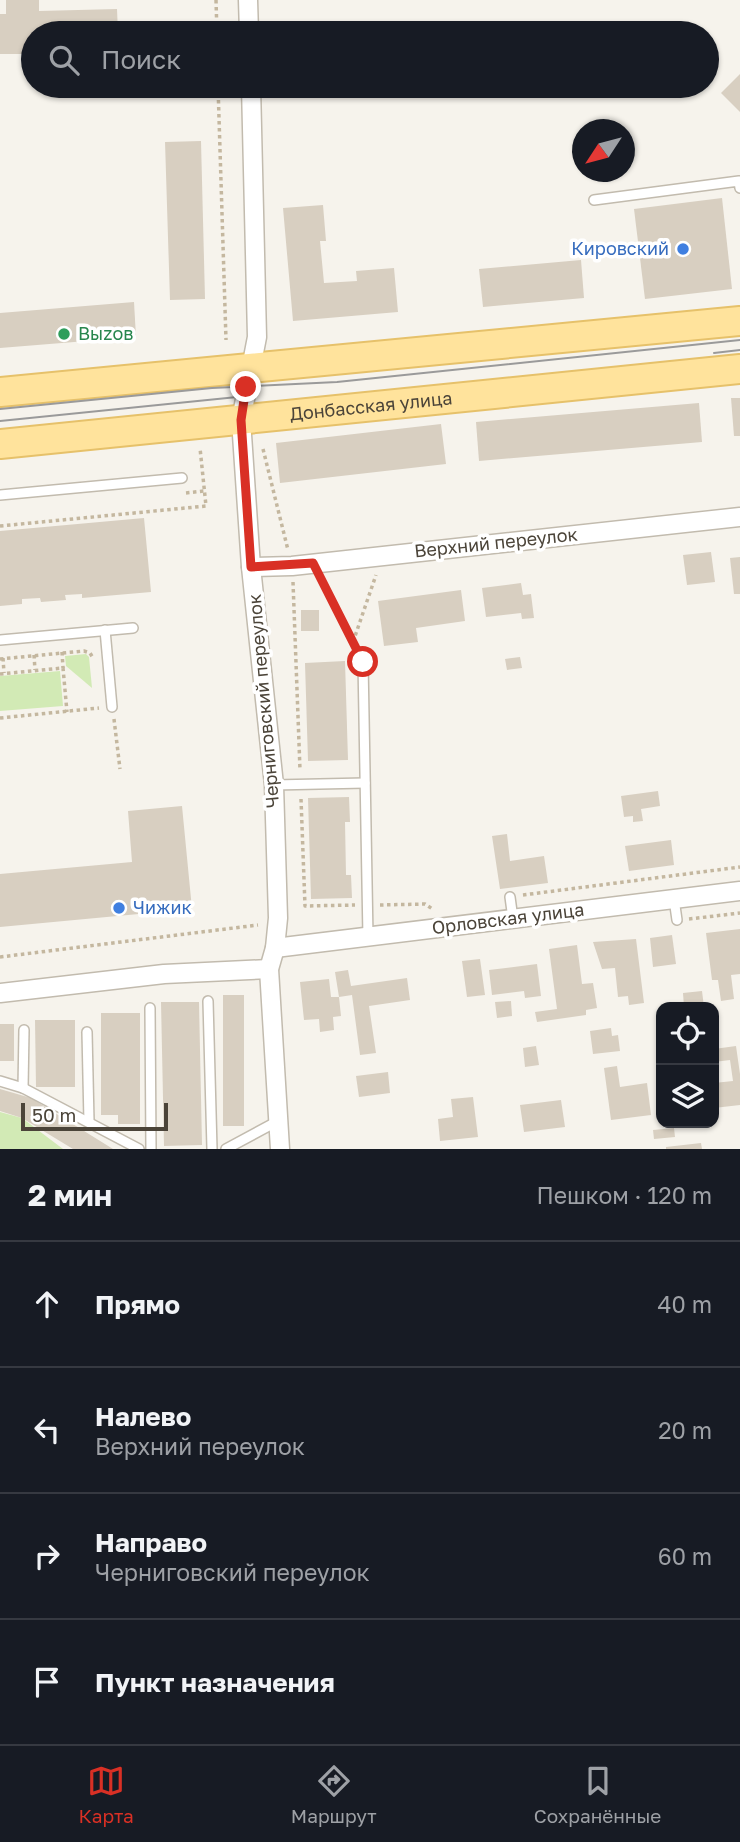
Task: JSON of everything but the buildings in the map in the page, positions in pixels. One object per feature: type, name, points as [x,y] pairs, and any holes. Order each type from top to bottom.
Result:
[{"type":"main road","points":[[0,392],[740,321]]},
{"type":"main road","name":"Донбасская улица","points":[[0,444],[250,428],[740,369]]},
{"type":"street","points":[[248,0],[249,21]]},
{"type":"street","name":"Черниговский переулок","points":[[251,98],[257,337],[251,368],[251,567],[274,785],[278,918],[275,948],[269,969],[280,1149]]},
{"type":"street","name":"Верхний переулок","points":[[251,567],[292,566],[740,517]]},
{"type":"street","name":"Орловская улица","points":[[275,948],[740,891]]},
{"type":"street","points":[[0,993],[164,974],[269,969]]},
{"type":"lane","points":[[594,200],[739,181],[740,188]]},
{"type":"lane","points":[[0,495],[182,478]]},
{"type":"lane","points":[[1,640],[133,628]]},
{"type":"lane","points":[[105,630],[112,707]]},
{"type":"lane","points":[[363,662],[368,937]]},
{"type":"lane","points":[[274,785],[365,783]]},
{"type":"lane","points":[[510,897],[513,919]]},
{"type":"lane","points":[[674,899],[677,920]]},
{"type":"lane","points":[[208,1001],[212,1149]]},
{"type":"lane","points":[[150,1008],[151,1149]]},
{"type":"lane","points":[[23,1088],[24,1030]]},
{"type":"lane","points":[[87,1032],[89,1122]]},
{"type":"lane","points":[[0,1081],[23,1088],[139,1149]]},
{"type":"lane","points":[[226,1149],[278,1121]]},
{"type":"path","points":[[216,0],[217,21]]},
{"type":"path","points":[[218,98],[226,340]]},
{"type":"path","points":[[250,428],[292,566],[305,906],[425,904],[460,925]]},
{"type":"path","points":[[0,526],[206,506],[200,448]]},
{"type":"path","points":[[353,642],[376,575],[398,554]]},
{"type":"path","points":[[313,563],[363,662]]},
{"type":"path","points":[[60,635],[67,712]]},
{"type":"path","points":[[32,637],[35,670]]},
{"type":"path","points":[[1,640],[2,673],[63,668]]},
{"type":"path","points":[[1,659],[90,653],[94,670]]},
{"type":"path","points":[[0,718],[98,709],[97,696]]},
{"type":"path","points":[[112,707],[120,769]]},
{"type":"path","points":[[510,897],[740,867]]},
{"type":"path","points":[[677,920],[740,913]]},
{"type":"path","points":[[0,957],[256,926]]},
{"type":"green space","points":[[86,654],[89,657],[92,688],[66,666],[65,656]]},
{"type":"green space","points":[[60,671],[63,706],[0,711],[0,676]]},
{"type":"green space","points":[[0,1112],[22,1118],[63,1149],[0,1149]]},
{"type":"tram line","points":[[0,409],[212,388],[337,382],[740,340]]},
{"type":"tram line","points":[[714,353],[740,350]]},
{"type":"tram line","points":[[0,421],[247,396]]},
{"type":"place","name":"Кировский","points":[[683,249]]},
{"type":"place","name":"Выzов","points":[[64,334]]},
{"type":"place","name":"Чижик","points":[[119,908]]},
{"type":"route","points":[[246,387],[241,420],[251,567],[313,563],[363,662]]}]
